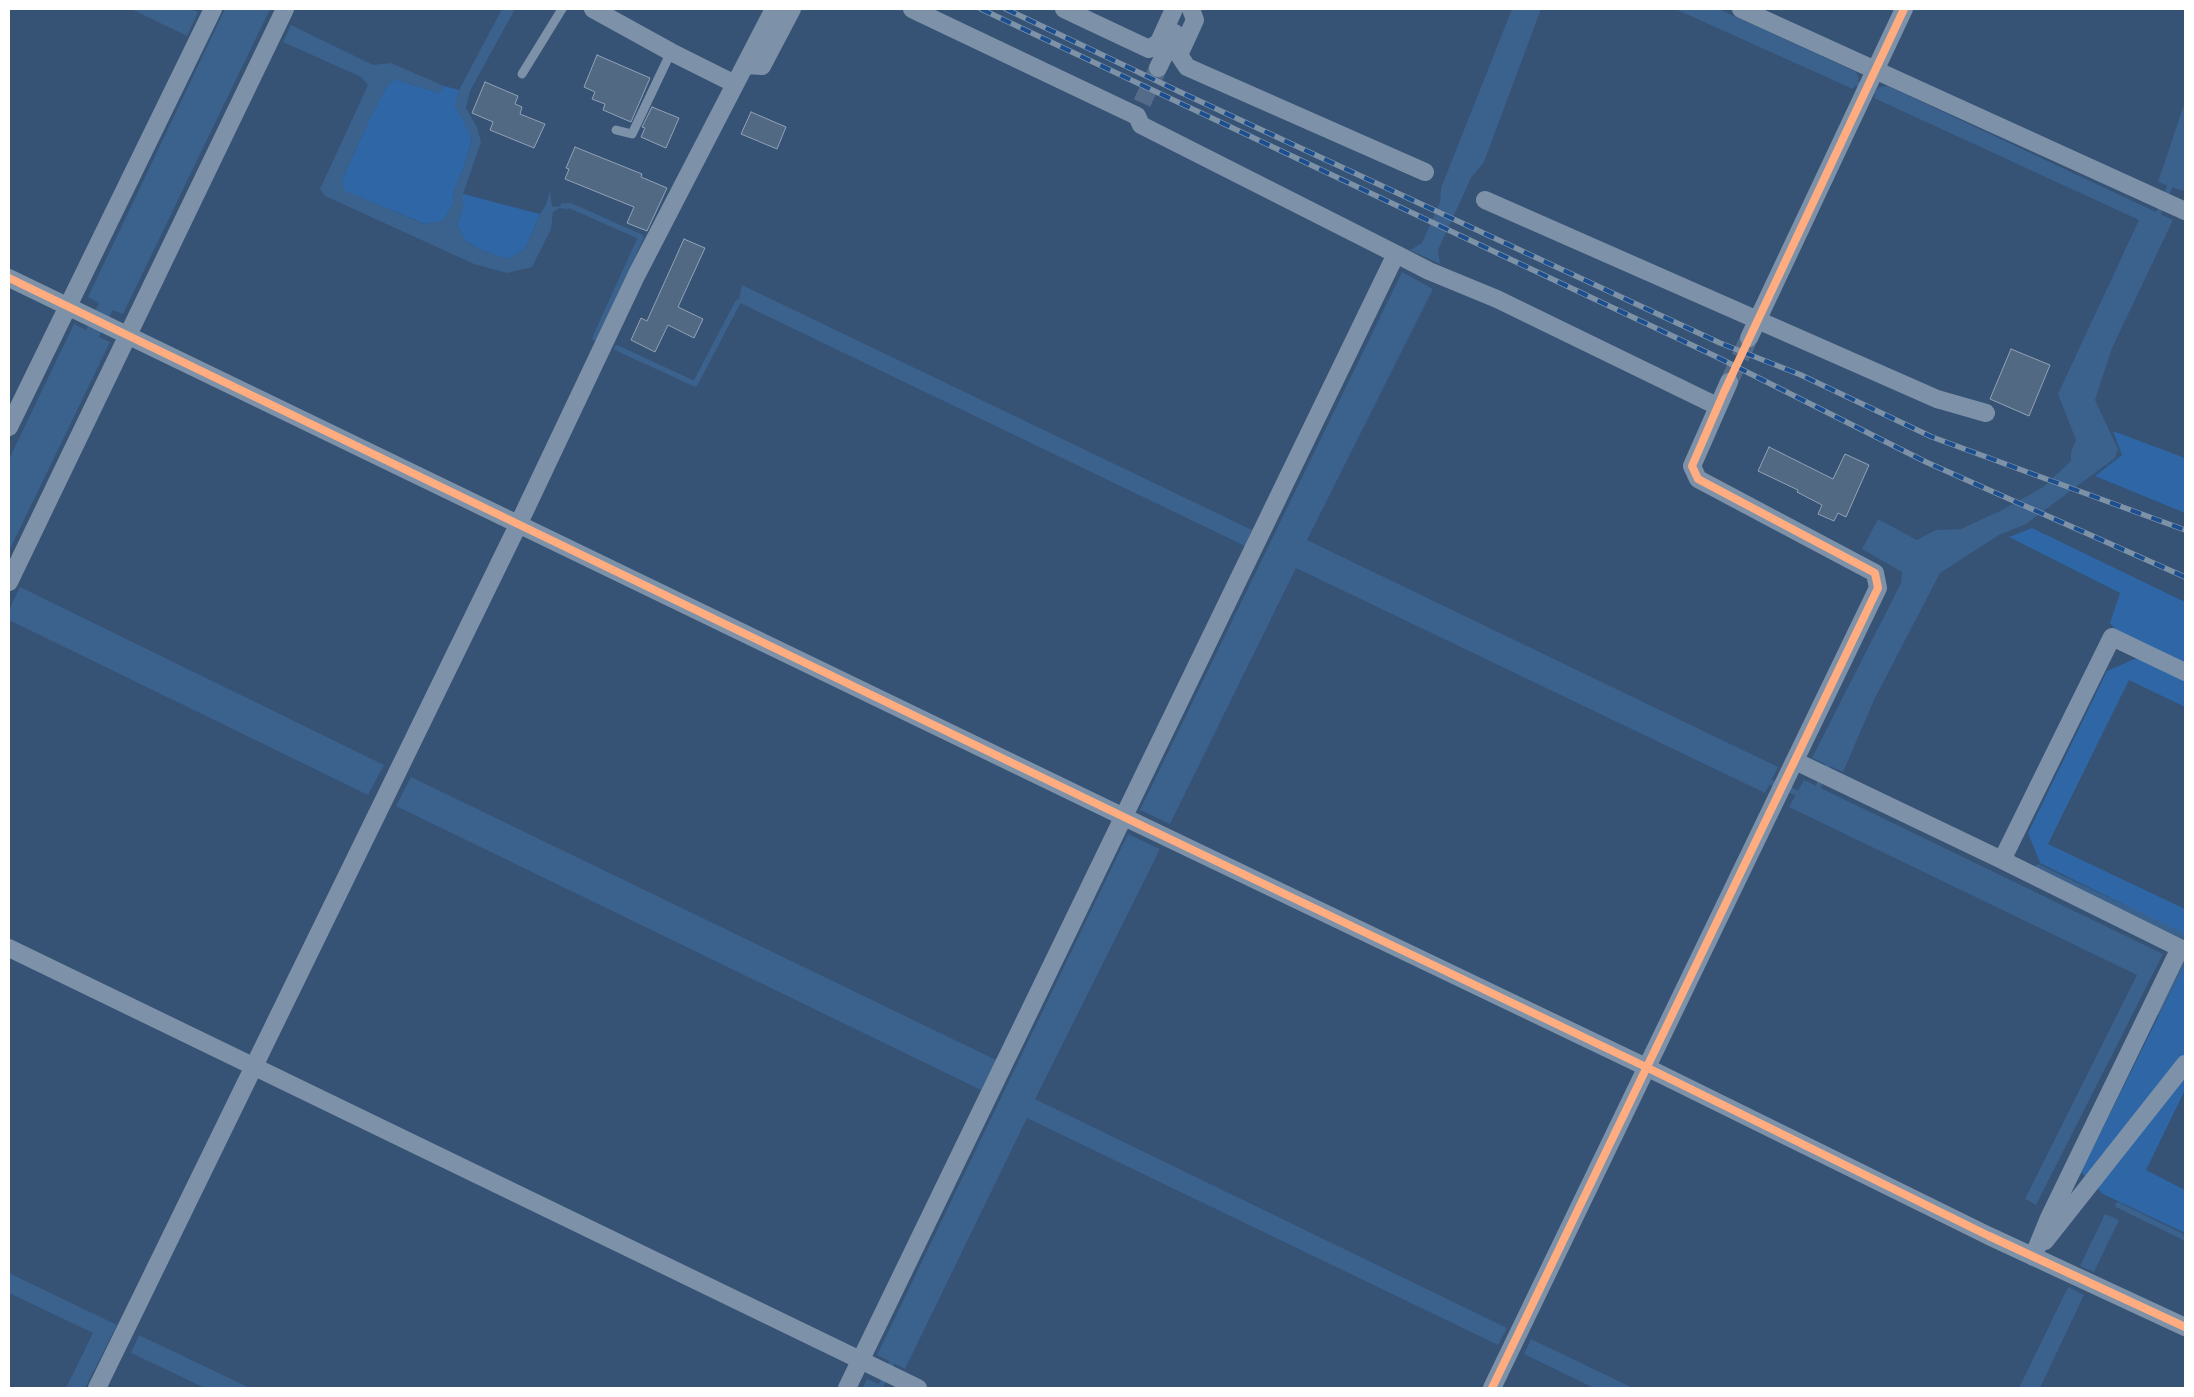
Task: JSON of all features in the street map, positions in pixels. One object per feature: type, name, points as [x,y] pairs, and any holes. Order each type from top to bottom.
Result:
[{"type":"street","points":[[9,427],[213,9]]},
{"type":"street","points":[[9,582],[120,331],[285,9]]},
{"type":"street","points":[[594,9],[671,52],[735,84]]},
{"type":"street","points":[[97,1388],[519,523],[637,274],[774,9]]},
{"type":"street","points":[[746,65],[762,66],[792,9]]},
{"type":"street","points":[[912,9],[1140,109],[1141,125],[1421,267],[1497,299],[1717,406]]},
{"type":"street","points":[[1064,9],[1149,49],[1159,42],[1174,9]]},
{"type":"street","points":[[1158,68],[1184,9]]},
{"type":"street","points":[[1190,9],[1194,20],[1179,55],[1187,67],[1425,172]]},
{"type":"street","points":[[1741,9],[1869,82],[2179,208]]},
{"type":"street","points":[[1749,338],[1904,9]]},
{"type":"street","points":[[1485,200],[1937,399],[1986,413]]},
{"type":"street","points":[[847,1388],[1396,254]]},
{"type":"street","points":[[9,278],[1646,1067],[2033,1257],[2185,1327]]},
{"type":"street","points":[[1492,1388],[1878,588],[1875,573],[1698,479],[1692,466],[1729,382]]},
{"type":"street","points":[[2002,860],[2112,637],[2185,672]]},
{"type":"street","points":[[1795,761],[2180,948],[2049,1218],[2033,1257]]},
{"type":"street","points":[[9,948],[918,1388]]},
{"type":"street","points":[[2033,1257],[2185,1064]]},
{"type":"lane","points":[[522,74],[562,9]]},
{"type":"lane","points":[[616,130],[632,134],[671,52]]},
{"type":"shaded area","points":[[131,9],[191,9],[198,12],[187,36]]},
{"type":"shaded area","points":[[225,9],[270,9],[123,314],[113,310],[99,337],[110,342],[9,551],[9,459],[74,324],[86,330],[99,303],[88,297]]},
{"type":"shaded area","points":[[502,9],[515,9],[470,91],[466,108],[477,127],[481,142],[463,194],[463,207],[457,225],[465,241],[483,251],[508,259],[525,249],[540,214],[546,205],[550,190],[552,207],[563,206],[553,212],[551,229],[532,267],[507,273],[474,264],[325,196],[320,189],[368,85],[361,77],[283,42],[291,25],[373,65],[391,63],[444,86],[439,93],[394,79],[387,86],[371,116],[342,180],[345,191],[424,224],[443,221],[453,204],[454,191],[464,167],[472,139],[455,105],[459,90]]},
{"type":"shaded area","points":[[1512,9],[1541,9],[1484,162],[1471,178],[1438,250],[1440,264],[1410,250],[1422,243],[1440,202],[1441,188]]},
{"type":"shaded area","points":[[1675,9],[1719,9],[1856,72],[1859,79],[1853,89]]},
{"type":"shaded area","points":[[394,79],[439,93],[444,86],[459,90],[455,105],[472,138],[464,167],[454,191],[453,204],[443,221],[425,224],[344,191],[342,180],[371,116],[387,86]]},
{"type":"shaded area","points":[[1888,86],[2173,220],[2112,348],[2095,400],[2118,449],[2115,458],[2026,524],[1999,535],[1940,573],[1874,700],[1843,772],[1812,758],[1901,583],[1902,572],[1862,549],[1878,519],[1917,540],[1936,530],[1961,529],[2002,510],[2043,487],[2071,461],[2071,452],[2076,440],[2058,394],[2139,220],[1874,98],[1879,87]]},
{"type":"shaded area","points":[[2185,102],[2185,185],[2183,191],[2158,182]]},
{"type":"shaded area","points":[[463,194],[540,214],[525,249],[508,259],[483,251],[465,241],[457,225],[463,207]]},
{"type":"shaded area","points":[[1402,272],[1433,289],[1307,540],[1778,767],[1765,793],[1296,568],[1170,824],[1140,810]]},
{"type":"shaded area","points":[[742,285],[1252,530],[1245,546],[738,302]]},
{"type":"shaded area","points":[[2113,431],[2185,458],[2185,513],[2095,476],[2122,455]]},
{"type":"shaded area","points":[[2032,528],[2185,602],[2185,707],[2129,680],[2048,844],[2185,909],[2185,935],[2040,863],[2028,833],[2107,671],[2139,657],[2110,623],[2120,593],[2009,537]]},
{"type":"shaded area","points":[[20,587],[384,765],[368,795],[9,620],[9,610]]},
{"type":"shaded area","points":[[411,777],[996,1060],[981,1090],[396,806]]},
{"type":"shaded area","points":[[1804,780],[2163,954],[2036,1205],[2025,1199],[2137,975],[1789,807]]},
{"type":"shaded area","points":[[1128,834],[1160,849],[1035,1099],[1507,1328],[1498,1345],[1027,1118],[905,1369],[877,1355]]},
{"type":"shaded area","points":[[2185,963],[2185,1090],[2146,1170],[2185,1190],[2185,1233],[2103,1194],[2081,1172]]},
{"type":"shaded area","points":[[2105,1214],[2119,1220],[2094,1272],[2080,1266]]},
{"type":"shaded area","points":[[9,1273],[117,1325],[85,1388],[66,1388],[93,1333],[9,1293]]},
{"type":"shaded area","points":[[2068,1287],[2084,1295],[2040,1388],[2019,1388]]},
{"type":"shaded area","points":[[139,1335],[250,1388],[205,1388],[131,1353]]},
{"type":"shaded area","points":[[1531,1339],[1633,1388],[1594,1388],[1524,1354]]},
{"type":"shaded area","points":[[867,1379],[888,1388],[863,1388]]},
{"type":"building","points":[[597,55],[650,78],[631,122],[603,110],[605,104],[592,99],[595,92],[584,87]]},
{"type":"building","points":[[485,82],[518,96],[515,104],[522,107],[520,114],[545,124],[534,148],[490,130],[493,122],[472,113]]},
{"type":"building","points":[[652,107],[679,118],[666,148],[641,137],[645,128],[642,127]]},
{"type":"building","points":[[751,112],[786,127],[777,149],[741,134]]},
{"type":"building","points":[[575,147],[642,174],[641,177],[667,188],[647,231],[627,223],[634,207],[565,179],[569,169],[566,168]]},
{"type":"building","points":[[684,239],[705,248],[678,307],[703,319],[694,338],[668,325],[655,352],[631,340],[641,318],[647,321]]},
{"type":"building","points":[[2011,349],[2050,365],[2029,416],[1990,399]]},
{"type":"building","points":[[1769,447],[1833,479],[1845,454],[1869,465],[1846,517],[1838,513],[1834,521],[1818,514],[1822,505],[1797,492],[1798,490],[1758,471]]},
{"type":"waterway","points":[[1856,83],[1876,92]]},
{"type":"waterway","points":[[2158,214],[2170,186]]},
{"type":"waterway","points":[[563,206],[571,206],[641,237],[595,338]]},
{"type":"waterway","points":[[617,348],[695,384],[738,302]]},
{"type":"waterway","points":[[1818,787],[1828,766]]},
{"type":"waterway","points":[[1770,782],[1797,793]]},
{"type":"waterway","points":[[2038,867],[2185,937]]},
{"type":"waterway","points":[[2158,1012],[2185,958]]},
{"type":"waterway","points":[[2118,1205],[2185,1238]]},
{"type":"waterway","points":[[880,1388],[895,1356]]},
{"type":"tunnel","points":[[1142,103],[1158,68]]},
{"type":"tunnel","points":[[1729,382],[1749,338]]},
{"type":"railway","points":[[981,9],[1717,357],[1926,462],[2185,577]]},
{"type":"railway","points":[[1006,9],[1720,343],[1801,375],[1932,437],[2185,530]]},
{"type":"cycle path","points":[[1492,1388],[1878,588],[1875,573],[1698,479],[1692,466],[1724,392],[1904,9]]},
{"type":"cycle path","points":[[9,278],[1646,1067],[1989,1236],[2185,1327]]}]
